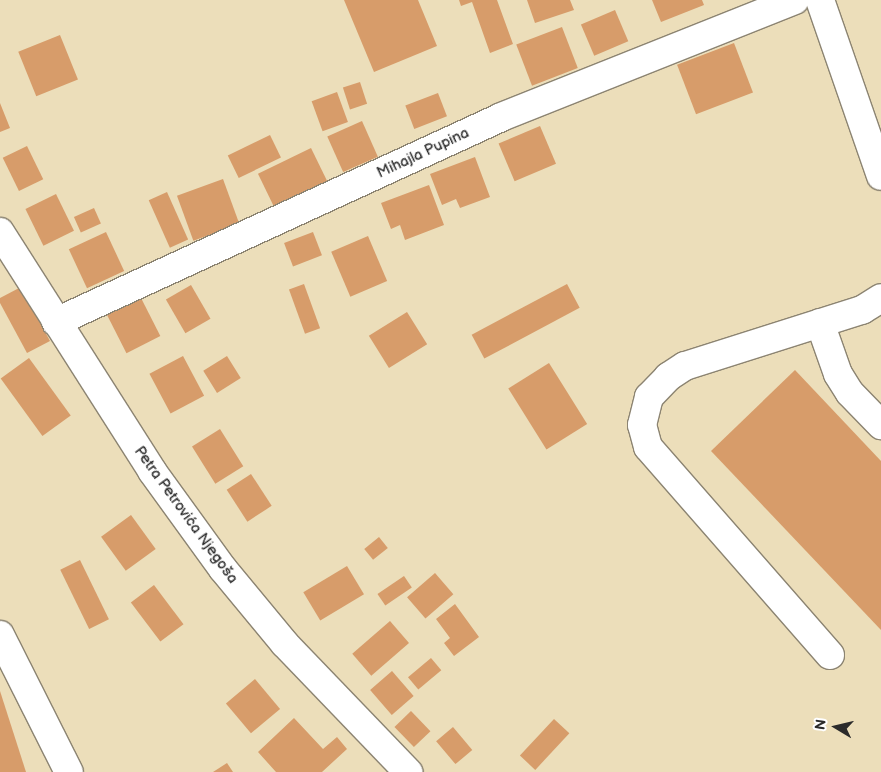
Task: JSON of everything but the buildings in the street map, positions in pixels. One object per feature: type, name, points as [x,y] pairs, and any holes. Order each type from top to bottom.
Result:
[{"type":"street","name":"Mihajla Pupina","points":[[56,322],[501,117],[795,0]]},
{"type":"street","points":[[820,0],[881,176]]},
{"type":"street","name":"Petra Petrovića Njegoša","points":[[0,232],[152,472],[223,569],[285,644],[408,772]]},
{"type":"street","points":[[830,655],[648,447],[642,425],[649,397],[668,377],[685,366],[862,310],[881,298]]},
{"type":"street","points":[[820,323],[838,374],[850,393],[881,425]]},
{"type":"street","points":[[0,635],[69,772]]}]
